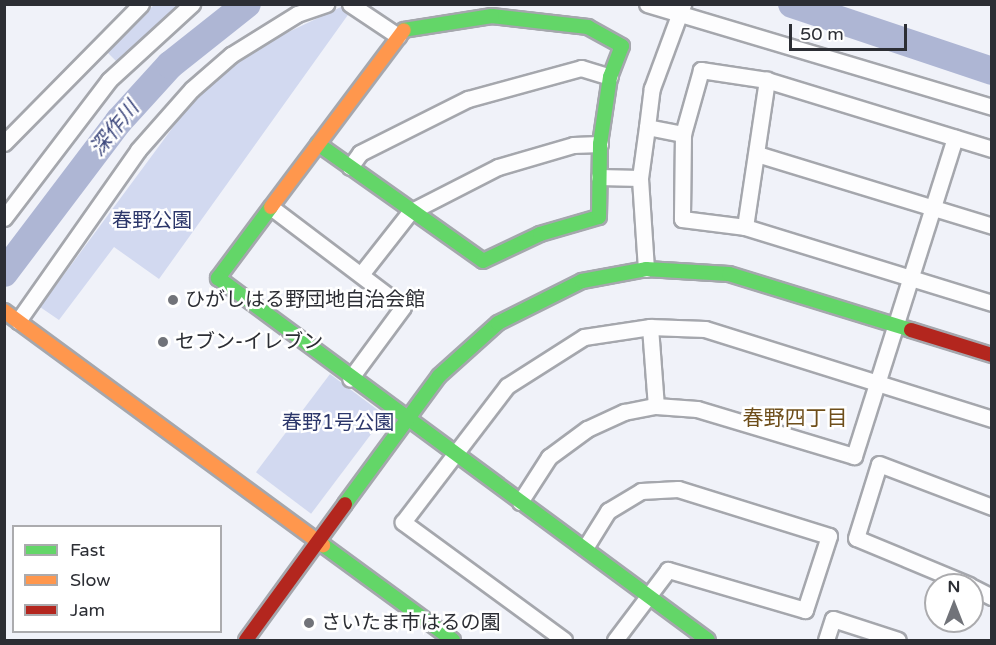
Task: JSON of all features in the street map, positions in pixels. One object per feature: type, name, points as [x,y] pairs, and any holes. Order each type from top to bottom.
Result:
[{"type":"street","points":[[4,143],[141,4]]},
{"type":"street","points":[[4,218],[109,80],[192,4]]},
{"type":"street","points":[[326,4],[297,14],[250,43],[192,89],[125,168],[11,316],[453,640]]},
{"type":"street","points":[[350,4],[398,36]]},
{"type":"street","points":[[647,4],[680,11],[992,107]]},
{"type":"street","points":[[646,269],[640,178],[652,88],[680,11]]},
{"type":"street","points":[[318,144],[410,212],[483,261],[540,234],[599,217],[600,144],[610,77],[622,46],[588,27],[492,16],[407,26],[398,36],[218,278],[405,421],[585,548],[708,640]]},
{"type":"street","points":[[350,167],[360,153],[468,99],[581,68],[610,77]]},
{"type":"street","points":[[992,149],[767,80],[700,70],[682,134],[682,219],[746,227],[992,303]]},
{"type":"street","points":[[746,227],[767,80]]},
{"type":"street","points":[[647,127],[682,134]]},
{"type":"street","points":[[520,502],[549,457],[587,429],[624,412],[656,406],[697,409],[854,456],[955,138]]},
{"type":"street","points":[[362,273],[410,212],[498,167],[573,145],[600,144]]},
{"type":"street","points":[[757,154],[992,226]]},
{"type":"street","points":[[599,177],[640,178]]},
{"type":"street","points":[[272,208],[362,273],[403,307],[350,379]]},
{"type":"street","points":[[246,640],[405,421],[452,362],[498,323],[582,281],[646,269],[729,274],[992,355]]},
{"type":"street","points":[[650,327],[656,406]]},
{"type":"street","points":[[564,640],[403,522],[453,453],[507,386],[584,337],[650,327],[705,329],[879,380],[992,419]]},
{"type":"street","points":[[939,573],[856,538],[879,464],[992,507]]},
{"type":"street","points":[[585,548],[608,511],[641,491],[678,489],[829,536],[805,610],[668,570],[615,640]]},
{"type":"street","points":[[826,640],[832,619],[898,640]]},
{"type":"green space","points":[[154,5],[184,5],[117,62],[105,50]]},
{"type":"green space","name":"春野公園","points":[[341,7],[350,12],[159,279],[114,247],[59,320],[40,307],[199,92],[257,47]]},
{"type":"green space","name":"春野1号公園","points":[[330,374],[385,416],[311,514],[256,472]]},
{"type":"waterway","name":"深作川","points":[[4,273],[119,121],[170,65],[247,4]]},
{"type":"waterway","name":"深作川","points":[[792,4],[992,71]]},
{"type":"traffic: fast","points":[[318,144],[483,261],[540,234],[599,217],[600,144],[610,77],[622,46],[588,27],[492,16],[404,30]]},
{"type":"traffic: fast","points":[[271,207],[218,278],[708,640]]},
{"type":"traffic: fast","points":[[345,504],[439,376],[498,323],[582,281],[646,269],[729,274],[911,330]]},
{"type":"traffic: fast","points":[[323,545],[453,640]]},
{"type":"traffic: slow","points":[[271,207],[404,30]]},
{"type":"traffic: slow","points":[[4,311],[323,545]]},
{"type":"traffic: jam","points":[[911,330],[992,355]]},
{"type":"traffic: jam","points":[[246,640],[345,504]]},
{"type":"place","name":"ひがしはる野団地自治会館","points":[[173,300]]},
{"type":"place","name":"セブン-イレブン","points":[[163,342]]},
{"type":"place","name":"さいたま市はるの園","points":[[309,623]]},
{"type":"district","name":"春野四丁目","points":[[795,419]]}]
